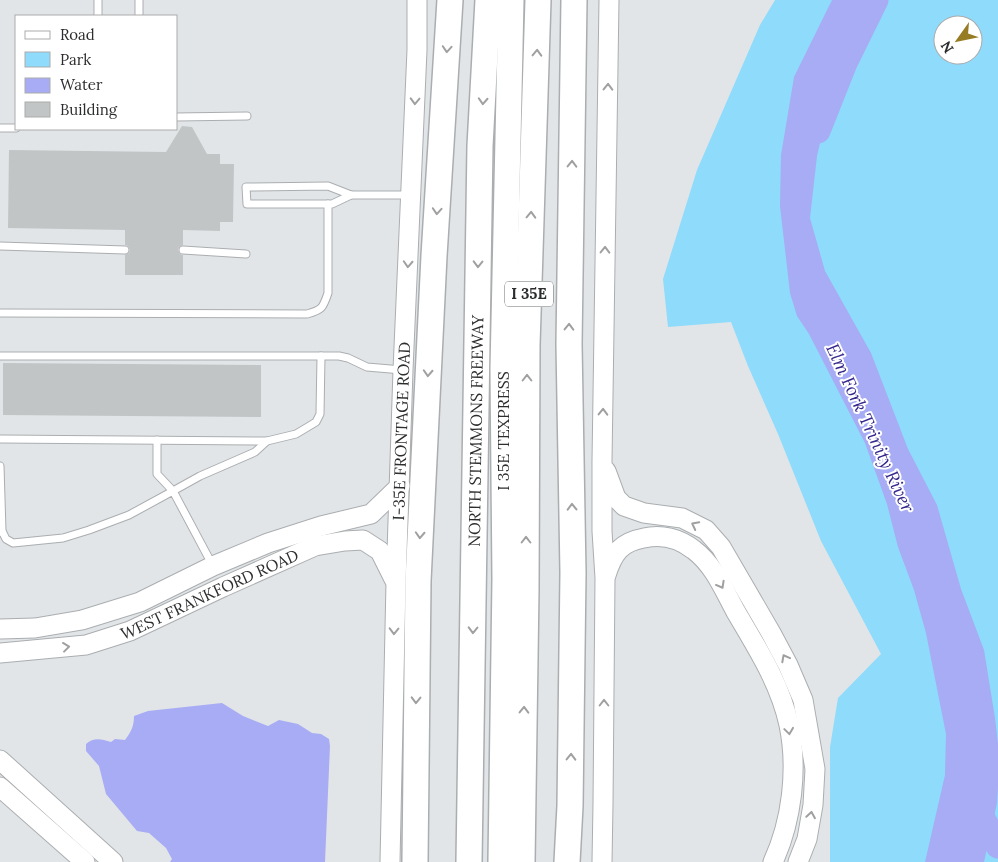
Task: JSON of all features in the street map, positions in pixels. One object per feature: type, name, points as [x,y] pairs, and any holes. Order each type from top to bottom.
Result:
[{"type":"highway","points":[[415,862],[415,800],[407,581],[434,256],[450,0]]},
{"type":"highway","name":"NORTH STEMMONS FREEWAY","points":[[469,862],[480,146],[488,0]]},
{"type":"highway","name":"I 35E TEXPRESS","points":[[501,862],[513,792],[515,584],[503,378],[511,0]]},
{"type":"highway","name":"I 35E","points":[[515,584],[527,345],[538,0]]},
{"type":"highway","points":[[567,862],[570,806],[573,573],[569,344],[574,0]]},
{"type":"highway","points":[[513,792],[522,862]]},
{"type":"main road","name":"I-35E FRONTAGE ROAD","points":[[390,862],[390,802],[407,581],[400,486],[402,370],[411,195],[417,0]]},
{"type":"main road","points":[[602,862],[605,578],[602,531],[602,461],[609,0]]},
{"type":"main road","points":[[602,461],[616,498],[624,506],[644,513],[682,518],[706,530],[721,547],[772,633],[788,665],[803,700],[815,769],[807,839],[798,862]]},
{"type":"main road","name":"WEST FRANKFORD ROAD","points":[[0,629],[35,628],[82,620],[140,602],[213,566],[268,543],[321,526],[371,514],[400,486]]},
{"type":"main road","points":[[605,578],[610,562],[615,554],[631,541],[658,535],[674,539],[693,549],[710,565],[769,670],[789,725],[792,787],[781,845],[773,862]]},
{"type":"main road","name":"WEST FRANKFORD ROAD","points":[[9,653],[86,645],[130,631],[315,546],[363,540],[380,551],[407,581]]},
{"type":"main road","points":[[213,566],[223,587]]},
{"type":"main road","points":[[0,663],[9,653]]},
{"type":"main road","points":[[0,760],[113,862]]},
{"type":"main road","points":[[0,787],[85,862]]},
{"type":"lane","points":[[98,0],[98,15]]},
{"type":"lane","points":[[139,0],[139,15]]},
{"type":"lane","points":[[178,116],[247,116]]},
{"type":"lane","points":[[0,128],[15,128]]},
{"type":"lane","points":[[351,195],[332,204],[247,204],[246,187],[328,186],[351,195],[411,195]]},
{"type":"lane","points":[[0,313],[307,314],[316,312],[324,307],[328,293],[328,204]]},
{"type":"lane","points":[[0,246],[125,250]]},
{"type":"lane","points":[[183,250],[246,254]]},
{"type":"lane","points":[[0,356],[339,356],[367,367],[402,370]]},
{"type":"lane","points":[[0,439],[267,441],[296,434],[316,422],[320,414],[321,356]]},
{"type":"lane","points":[[157,440],[158,474],[173,491],[213,566]]},
{"type":"lane","points":[[0,466],[1,531],[6,539],[13,543],[63,538],[129,515],[200,476],[255,452],[267,441]]},
{"type":"green space","points":[[775,0],[998,0],[998,862],[830,862],[830,747],[838,698],[881,654],[821,541],[731,322],[668,327],[663,279],[697,170],[760,25]]},
{"type":"water","points":[[832,0],[864,0],[856,28],[847,44],[832,91],[817,156],[810,218],[825,271],[871,353],[908,449],[937,505],[961,589],[984,650],[998,744],[998,787],[997,803],[984,862],[925,862],[945,775],[946,734],[926,633],[914,590],[898,547],[887,504],[865,443],[809,334],[797,316],[790,293],[780,206],[781,155],[794,77]]},
{"type":"water","points":[[222,703],[243,716],[268,726],[279,720],[298,724],[312,733],[321,734],[329,739],[325,862],[170,862],[172,859],[166,848],[149,833],[137,831],[106,794],[99,766],[86,751],[86,744],[101,739],[111,742],[115,739],[125,740],[132,729],[134,716],[148,711]]},
{"type":"building","points":[[182,126],[192,127],[207,154],[220,154],[220,164],[234,164],[233,222],[220,222],[220,231],[183,230],[183,245],[178,250],[183,255],[183,275],[125,275],[125,255],[130,250],[125,245],[125,230],[8,228],[9,150],[166,152]]},
{"type":"building","points":[[3,363],[261,365],[261,417],[3,415]]},
{"type":"waterway","name":"Elm Fork Trinity River","points":[[818,131],[845,63],[876,0]]},
{"type":"waterway","points":[[974,802],[998,846]]}]
